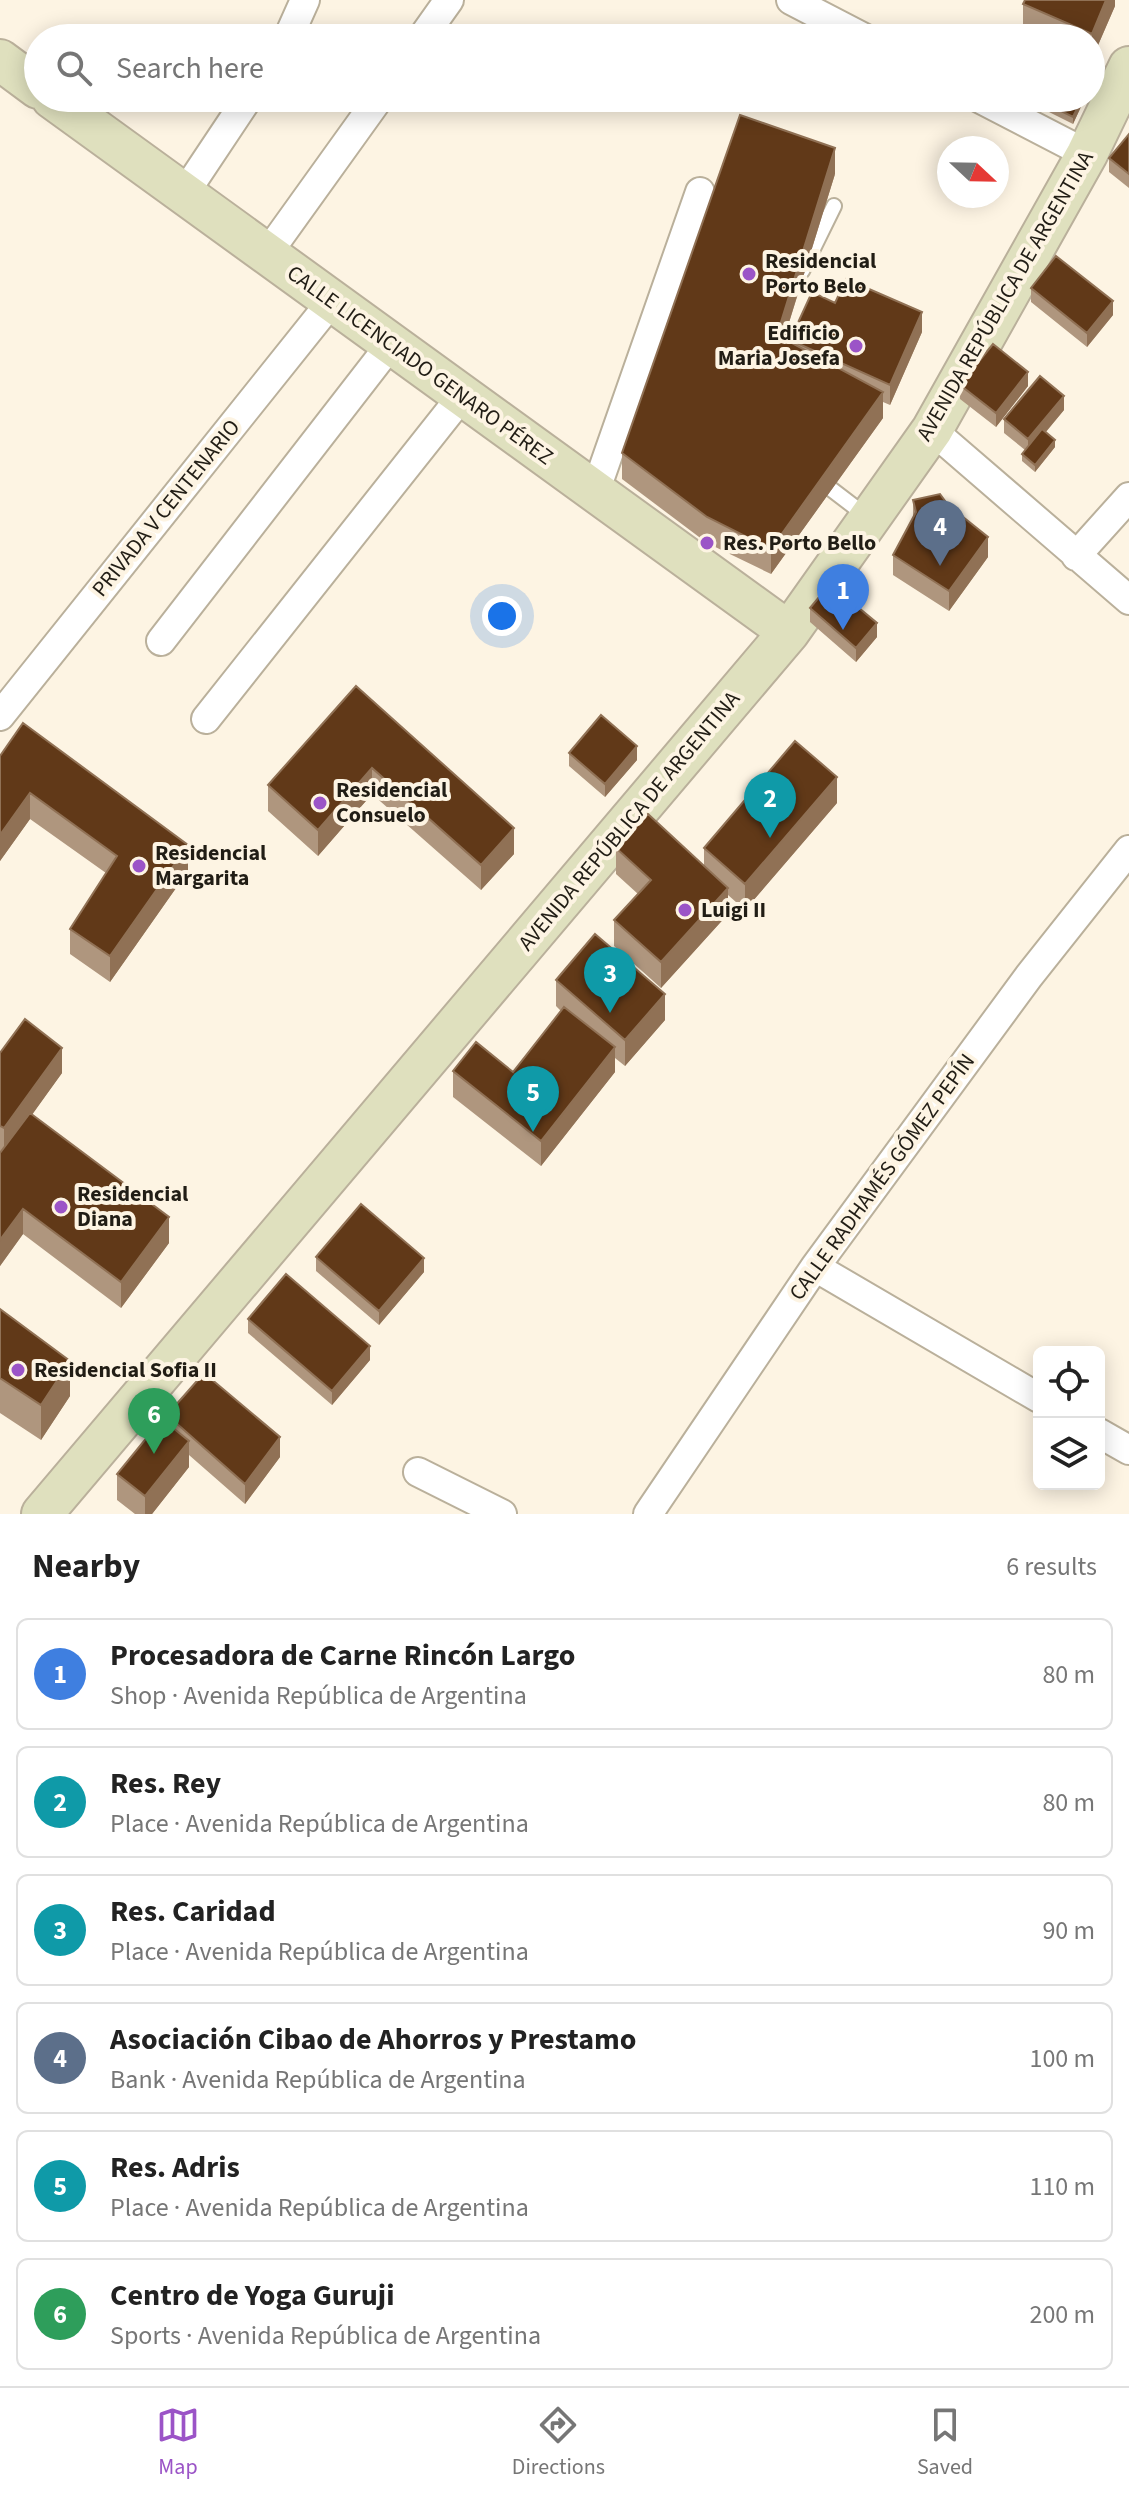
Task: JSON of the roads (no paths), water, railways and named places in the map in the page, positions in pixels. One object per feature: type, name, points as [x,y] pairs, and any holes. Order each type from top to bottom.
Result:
[{"type":"main road","points":[[0,60],[24,78]]},
{"type":"main road","name":"AVENIDA REPÚBLICA DE ARGENTINA","points":[[42,1514],[789,632],[932,430],[1087,154],[1129,67]]},
{"type":"main road","name":"CALLE LICENCIADO GENARO PÉREZ","points":[[71,112],[789,632]]},
{"type":"street","points":[[294,24],[305,0]]},
{"type":"street","points":[[432,24],[449,0]]},
{"type":"street","points":[[791,0],[837,24]]},
{"type":"street","points":[[184,194],[239,112]]},
{"type":"street","points":[[267,254],[369,112]]},
{"type":"street","points":[[1006,112],[1087,154]]},
{"type":"street","points":[[595,492],[700,192]]},
{"type":"street","name":"PRIVADA V CENTENARIO","points":[[0,716],[332,301]]},
{"type":"street","points":[[161,641],[391,344]]},
{"type":"street","points":[[206,719],[462,396]]},
{"type":"street","points":[[932,430],[1129,600]]},
{"type":"street","points":[[1076,556],[1129,497]]},
{"type":"street","name":"CALLE RADHAMÉS GÓMEZ PEPÍN","points":[[648,1514],[815,1267],[1029,976],[1129,850]]},
{"type":"street","points":[[815,1267],[1033,1394]]},
{"type":"street","points":[[1105,1436],[1129,1450]]},
{"type":"street","points":[[418,1472],[502,1514]]},
{"type":"lane","points":[[793,289],[834,206]]},
{"type":"lane","points":[[801,467],[869,518]]},
{"type":"lane","points":[[814,496],[825,484]]},
{"type":"place","name":"Residencial Porto Belo","points":[[749,274]]},
{"type":"place","name":"Edificio Maria Josefa","points":[[856,346]]},
{"type":"place","name":"Res. Porto Bello","points":[[707,543]]},
{"type":"place","name":"Asociación Cibao de Ahorros y Prestamo","points":[[940,566]]},
{"type":"place","name":"Procesadora de Carne Rincón Largo","points":[[843,630]]},
{"type":"place","name":"Residencial Consuelo","points":[[320,803]]},
{"type":"place","name":"Res. Rey","points":[[770,838]]},
{"type":"place","name":"Residencial Margarita","points":[[139,866]]},
{"type":"place","name":"Luigi II","points":[[685,910]]},
{"type":"place","name":"Res. Caridad","points":[[610,1013]]},
{"type":"place","name":"Res. Adris","points":[[533,1132]]},
{"type":"place","name":"Residencial Diana","points":[[61,1207]]},
{"type":"place","name":"Residencial Sofia II","points":[[18,1370]]},
{"type":"place","name":"Centro de Yoga Guruji","points":[[154,1454]]}]
